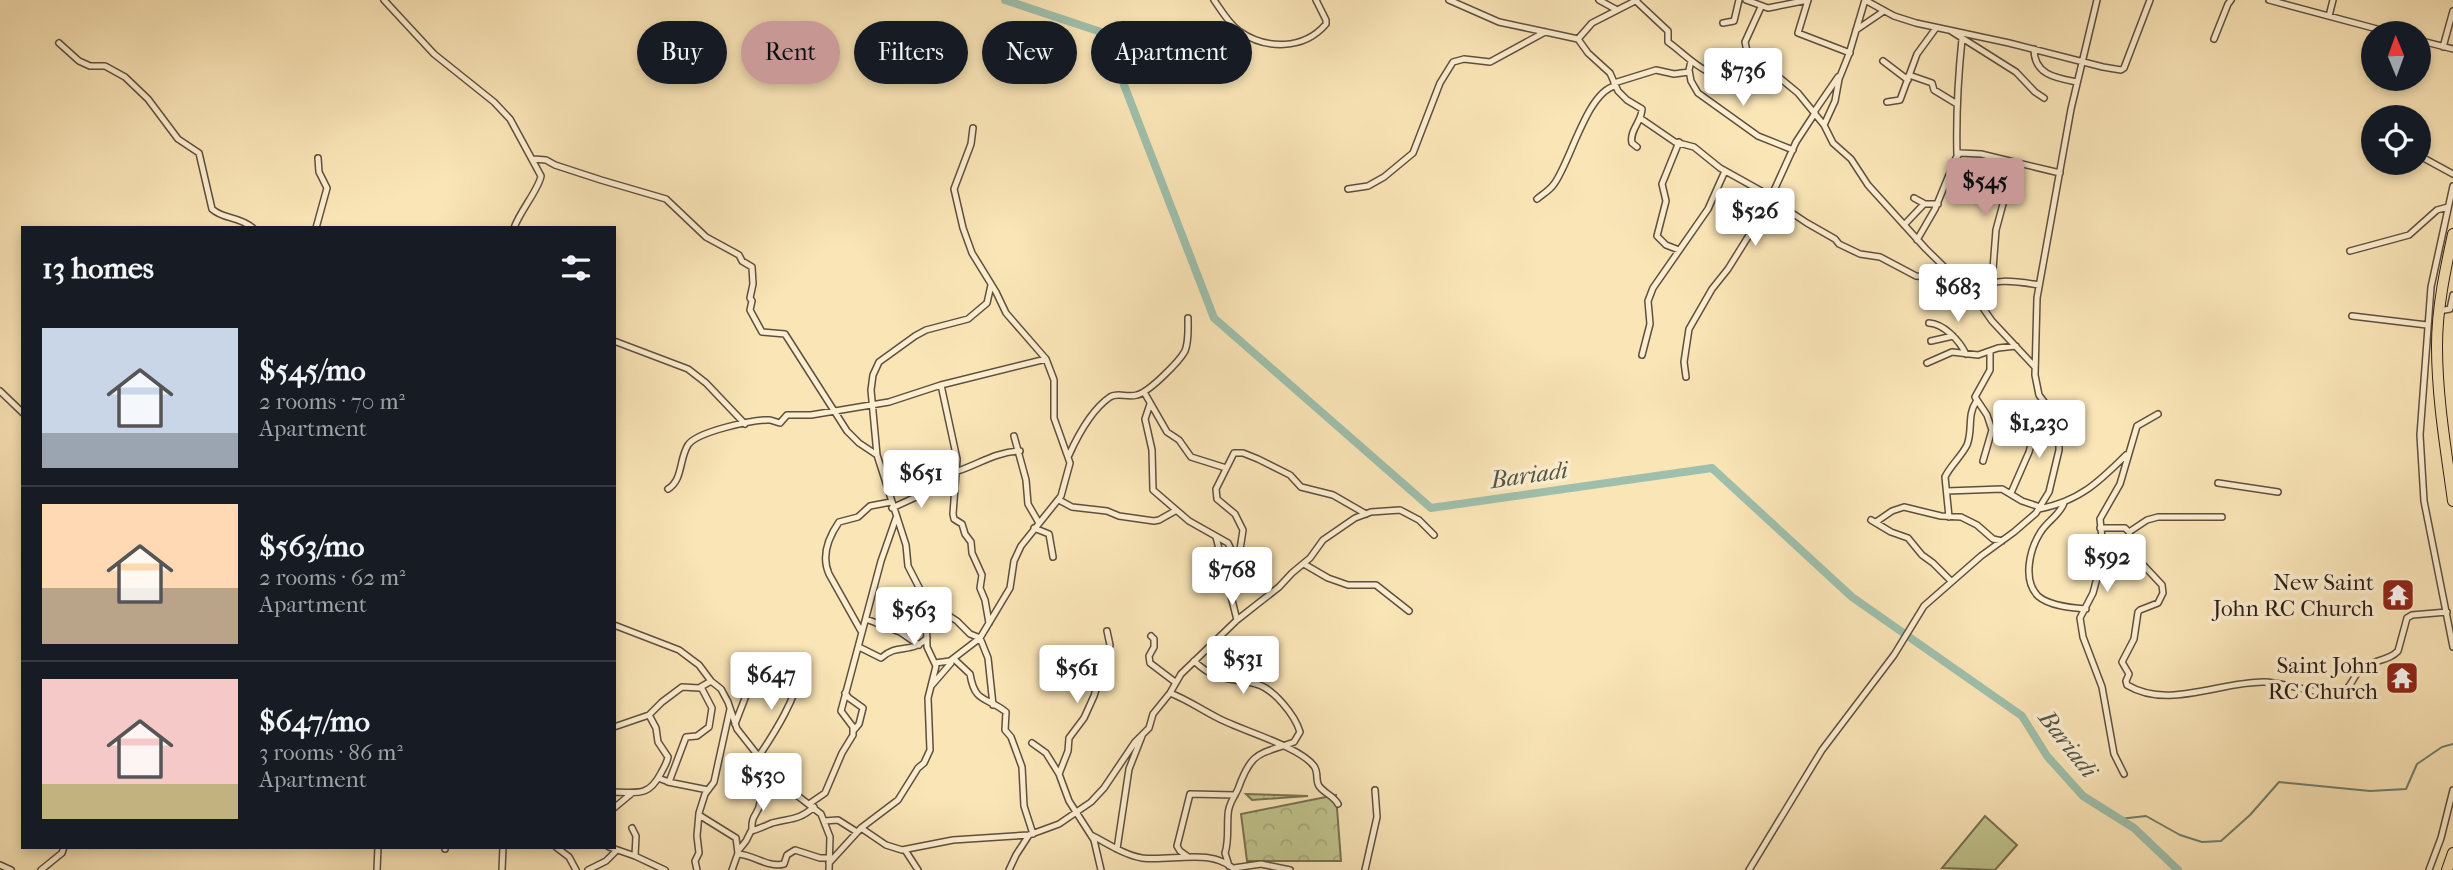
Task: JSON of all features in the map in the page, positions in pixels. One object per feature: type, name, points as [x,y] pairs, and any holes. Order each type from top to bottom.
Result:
[{"type":"highway","points":[[2453,234],[2447,310],[2438,366],[2453,501]]},
{"type":"highway","points":[[2447,870],[2453,855]]},
{"type":"street","points":[[384,0],[434,54],[494,102],[510,119],[541,176],[515,226]]},
{"type":"street","points":[[1214,0],[1240,32],[1262,42],[1288,46],[1309,40],[1325,24],[1326,20],[1317,0]]},
{"type":"street","points":[[1449,0],[1492,19],[1578,39],[1588,53],[1610,73],[1614,85],[1627,100],[1642,108],[1631,137],[1632,143],[1637,147]]},
{"type":"street","points":[[1599,0],[1617,10]]},
{"type":"street","points":[[1578,39],[1592,23],[1637,0],[1667,29],[1667,41],[1707,71],[1726,75],[1738,69],[1751,55]]},
{"type":"street","points":[[1723,23],[1734,21],[1739,0]]},
{"type":"street","points":[[1746,0],[1761,7],[1776,7],[1808,0],[1798,33],[1850,53]]},
{"type":"street","points":[[1776,7],[1778,0]]},
{"type":"street","points":[[1685,377],[1684,362],[1689,329],[1772,198],[1803,130],[1840,76],[1850,53],[1865,0],[1884,11],[1936,28],[2082,60],[2103,68],[2123,69],[2150,0]]},
{"type":"street","points":[[1749,870],[1829,739],[1894,655],[1924,606],[2039,508],[2049,492],[2059,439],[2052,414],[2039,395],[2035,367],[2039,285],[2077,82],[2097,0]]},
{"type":"street","points":[[2214,39],[2231,0]]},
{"type":"street","points":[[2269,0],[2361,25]]},
{"type":"street","points":[[2329,16],[2333,0]]},
{"type":"street","points":[[1761,7],[1744,46],[1751,55],[1798,93],[1824,125],[1833,143],[1851,159],[1868,185],[1917,240],[1970,292],[2035,367]]},
{"type":"street","points":[[1856,30],[1884,11]]},
{"type":"street","points":[[2443,47],[2453,11]]},
{"type":"street","points":[[1887,102],[1900,100],[1923,45],[1936,28]]},
{"type":"street","points":[[1951,31],[2016,72],[2044,99]]},
{"type":"street","points":[[1348,190],[1368,186],[1384,177],[1413,153],[1440,83],[1453,62],[1490,62],[1545,32]]},
{"type":"street","points":[[1917,240],[1938,204],[1957,156],[1957,104],[1962,39]]},
{"type":"street","points":[[60,43],[79,61],[90,66],[105,66],[114,70],[140,91],[178,139],[199,153],[212,209],[222,216],[239,218],[250,226]]},
{"type":"street","points":[[2431,44],[2453,49]]},
{"type":"street","points":[[2034,50],[2039,67],[2048,75],[2077,82]]},
{"type":"street","points":[[1691,61],[1689,72],[1692,87],[1708,101],[1758,136],[1793,150]]},
{"type":"street","points":[[1883,61],[1894,71],[1909,78],[1931,83],[1934,90],[1957,104]]},
{"type":"street","points":[[1537,199],[1553,186],[1593,106],[1605,90],[1656,70],[1674,74],[1689,72]]},
{"type":"street","points":[[1824,125],[1835,101],[1840,76]]},
{"type":"street","points":[[1946,97],[1958,92]]},
{"type":"street","points":[[1640,118],[1694,148],[1839,244],[1860,254],[1880,257],[1916,276],[1958,280]]},
{"type":"street","points":[[930,686],[953,660],[980,638],[1011,586],[1017,554],[1059,500],[1070,469],[1069,455],[1054,418],[1054,380],[1046,359],[1006,313],[967,239],[954,189],[971,144],[973,128]]},
{"type":"street","points":[[1679,142],[1662,184],[1666,201],[1657,236],[1666,245],[1679,250]]},
{"type":"street","points":[[1957,156],[1968,152],[2060,173]]},
{"type":"street","points":[[317,226],[327,188],[319,172],[318,158]]},
{"type":"street","points":[[533,159],[546,160],[666,199],[706,237],[739,255],[742,261],[752,267],[752,301],[749,307],[754,320],[763,333],[785,334],[832,411],[859,443],[877,455]]},
{"type":"street","points":[[2431,162],[2453,174]]},
{"type":"street","points":[[1992,282],[1996,230],[2014,163]]},
{"type":"street","points":[[1642,355],[1650,324],[1650,295],[1661,274],[1708,209],[1725,171]]},
{"type":"street","points":[[2453,186],[2431,287],[2420,415],[2421,474],[2453,647]]},
{"type":"street","points":[[1914,198],[1924,204],[1938,204]]},
{"type":"street","points":[[1904,225],[1924,204]]},
{"type":"street","points":[[2350,251],[2409,235],[2437,210],[2448,207]]},
{"type":"street","points":[[1970,292],[1982,284],[1992,282],[2039,285]]},
{"type":"street","points":[[828,866],[859,830],[898,800],[928,757],[928,698],[935,663],[928,647],[926,601],[908,566],[906,545],[877,455],[871,390],[873,375],[879,362],[926,330],[965,321],[987,303],[991,285]]},
{"type":"street","points":[[2447,310],[2453,295]]},
{"type":"street","points":[[2352,316],[2427,326]]},
{"type":"street","points":[[1069,455],[1082,429],[1108,399],[1115,395],[1132,396],[1144,392],[1184,352],[1188,318]]},
{"type":"street","points":[[1929,323],[1939,324],[1961,344],[1966,354]]},
{"type":"street","points":[[1931,341],[1953,336]]},
{"type":"street","points":[[616,342],[688,369],[706,383],[745,424]]},
{"type":"street","points":[[1927,363],[1952,352],[1978,355],[2016,346]]},
{"type":"street","points":[[1949,517],[1945,477],[1967,445],[1971,433],[1970,412],[1990,370],[1990,351]]},
{"type":"street","points":[[668,489],[677,482],[685,452],[692,440],[707,433],[771,420],[780,424],[787,415],[872,405],[1046,359]]},
{"type":"street","points":[[941,385],[958,471],[954,519],[962,524],[971,542],[972,553],[982,575],[980,588],[989,623]]},
{"type":"street","points":[[0,391],[21,411]]},
{"type":"street","points":[[1144,392],[1167,432],[1179,440],[1191,457],[1226,468]]},
{"type":"street","points":[[1976,401],[1984,410],[1992,430],[1983,461]]},
{"type":"street","points":[[1150,404],[1145,419],[1152,450],[1152,486],[1158,496],[1189,521],[1228,542],[1237,564]]},
{"type":"street","points":[[2011,493],[2029,452],[2036,424],[2039,419],[2052,414]]},
{"type":"street","points":[[2124,774],[2114,754],[2102,687],[2089,654],[2080,618],[2093,593],[2101,563],[2100,519],[2120,484],[2137,426],[2158,414]]},
{"type":"street","points":[[1014,436],[1026,480],[1028,504],[1037,525],[1049,534],[1053,557]]},
{"type":"street","points":[[958,471],[993,456],[1020,451]]},
{"type":"street","points":[[1228,580],[1237,569],[1242,528],[1235,514],[1216,497],[1216,489],[1233,454],[1243,453],[1290,475],[1301,487],[1333,495],[1367,514]]},
{"type":"street","points":[[1947,491],[1998,488],[2039,508],[2064,503],[2105,478],[2129,453]]},
{"type":"street","points":[[2218,483],[2278,492]]},
{"type":"street","points":[[861,631],[829,574],[825,565],[825,553],[839,522],[858,517],[870,506],[891,505],[916,497],[917,490]]},
{"type":"street","points":[[1059,500],[1072,507],[1157,521],[1176,510]]},
{"type":"street","points":[[2064,503],[2058,514],[2042,529],[2034,544],[2030,561],[2031,579],[2039,596],[2050,602],[2086,608]]},
{"type":"street","points":[[1951,581],[1933,562],[1922,555],[1908,538],[1873,521],[1901,507],[1961,517],[1969,520],[1988,536],[2002,541]]},
{"type":"street","points":[[824,821],[838,820],[894,850],[953,840],[1031,834],[1059,824],[1091,802],[1104,788],[1135,741],[1150,726],[1155,711],[1181,674],[1237,620],[1304,564],[1321,542],[1348,522],[1367,514],[1400,510],[1419,520],[1434,535]]},
{"type":"street","points":[[2129,532],[2147,520],[2158,517],[2222,517]]},
{"type":"street","points":[[854,730],[841,712],[861,631],[896,518]]},
{"type":"street","points":[[2100,528],[2125,528],[2129,532],[2133,554],[2162,585],[2163,593],[2158,603],[2138,612],[2134,639],[2122,662],[2129,674],[2127,685],[2144,692],[2172,695],[2236,683],[2264,682],[2328,694],[2338,692],[2350,686],[2360,670],[2366,666],[2398,652],[2407,618],[2447,611]]},
{"type":"street","points":[[1216,537],[1237,620]]},
{"type":"street","points":[[1304,564],[1328,578],[1348,585],[1376,585],[1409,611]]},
{"type":"street","points":[[926,601],[957,621],[970,634],[980,638],[988,658],[993,705]]},
{"type":"street","points":[[866,619],[900,632],[919,645]]},
{"type":"street","points":[[616,626],[679,650],[699,665],[721,689],[735,724],[769,769],[785,786],[812,806],[824,821],[830,837],[828,866]]},
{"type":"street","points":[[1059,774],[1068,751],[1069,738],[1084,718],[1094,696],[1110,645],[1107,631]]},
{"type":"street","points":[[1151,636],[1154,639],[1154,647],[1149,656],[1150,663],[1175,682]]},
{"type":"street","points":[[859,647],[881,658],[890,650],[919,645],[927,638]]},
{"type":"street","points":[[935,663],[953,660]]},
{"type":"street","points":[[953,660],[969,672],[973,689],[1006,712],[1005,730],[1022,767],[1024,806],[1031,834],[1009,870]]},
{"type":"street","points":[[1194,661],[1206,673],[1220,679],[1257,684],[1290,711],[1295,718],[1299,734],[1294,742],[1280,744],[1247,764],[1229,807],[1227,845],[1224,853],[1233,868]]},
{"type":"street","points":[[759,756],[780,723],[794,691],[802,668],[799,664]]},
{"type":"street","points":[[616,726],[649,715],[679,688],[687,685],[701,687],[711,681]]},
{"type":"street","points":[[668,782],[686,737],[698,736],[709,727],[712,708],[701,687]]},
{"type":"street","points":[[735,724],[747,693],[761,694],[768,691],[781,695],[794,691]]},
{"type":"street","points":[[752,831],[773,823],[801,818],[829,787],[860,722],[863,708],[845,692]]},
{"type":"street","points":[[1170,693],[1199,706],[1218,719],[1280,744],[1314,766],[1321,789],[1333,796],[1338,804]]},
{"type":"street","points":[[697,870],[695,861],[699,853],[699,815],[708,790],[714,782],[730,708]]},
{"type":"street","points":[[616,792],[650,790],[655,786],[668,757],[658,742],[656,728],[649,715]]},
{"type":"street","points":[[1117,849],[1129,769],[1142,736]]},
{"type":"street","points":[[1032,743],[1046,753],[1059,774],[1069,801],[1091,835],[1101,870]]},
{"type":"street","points":[[732,870],[738,853],[752,831],[752,817],[760,806],[760,797],[769,769]]},
{"type":"street","points":[[658,778],[708,790]]},
{"type":"street","points":[[1364,870],[1377,817],[1374,790]]},
{"type":"street","points":[[2429,870],[2441,838],[2453,790]]},
{"type":"street","points":[[616,806],[632,793]]},
{"type":"street","points":[[1187,856],[1177,846],[1190,794],[1235,795]]},
{"type":"street","points":[[699,815],[734,835],[738,853]]},
{"type":"street","points":[[632,828],[636,836],[635,856]]},
{"type":"street","points":[[1091,835],[1117,849],[1143,858],[1187,856],[1233,868],[1261,864],[1290,870]]},
{"type":"street","points":[[41,870],[56,859],[63,849]]},
{"type":"street","points":[[377,870],[378,849]]},
{"type":"street","points":[[502,870],[503,849]]},
{"type":"street","points":[[559,849],[569,857],[576,870]]},
{"type":"street","points":[[612,849],[665,870]]},
{"type":"street","points":[[738,853],[783,867],[787,855],[795,850],[820,858],[828,866]]},
{"type":"street","points":[[905,850],[918,870]]},
{"type":"street","points":[[588,870],[606,860],[615,851]]},
{"type":"street","points":[[0,865],[11,870]]},
{"type":"green space","points":[[1246,794],[1308,796],[1252,800]]},
{"type":"green space","points":[[1336,795],[1341,861],[1247,861],[1241,814]]},
{"type":"green space","points":[[1985,816],[2017,845],[1995,870],[1942,868]]},
{"type":"waterway","name":"Bariadi","points":[[1005,0],[1104,33],[1214,318],[1431,508],[1712,468],[1852,597],[2022,716],[2047,756],[2083,796],[2134,828],[2178,870]]},
{"type":"waterway","points":[[2119,819],[2146,816],[2180,835],[2202,842],[2221,841],[2250,815],[2279,782],[2370,791],[2406,789],[2417,764],[2442,747],[2453,744]]},
{"type":"place","name":"New Saint John RC Church","points":[[2398,595]]},
{"type":"place","name":"Saint John RC Church","points":[[2402,678]]}]
